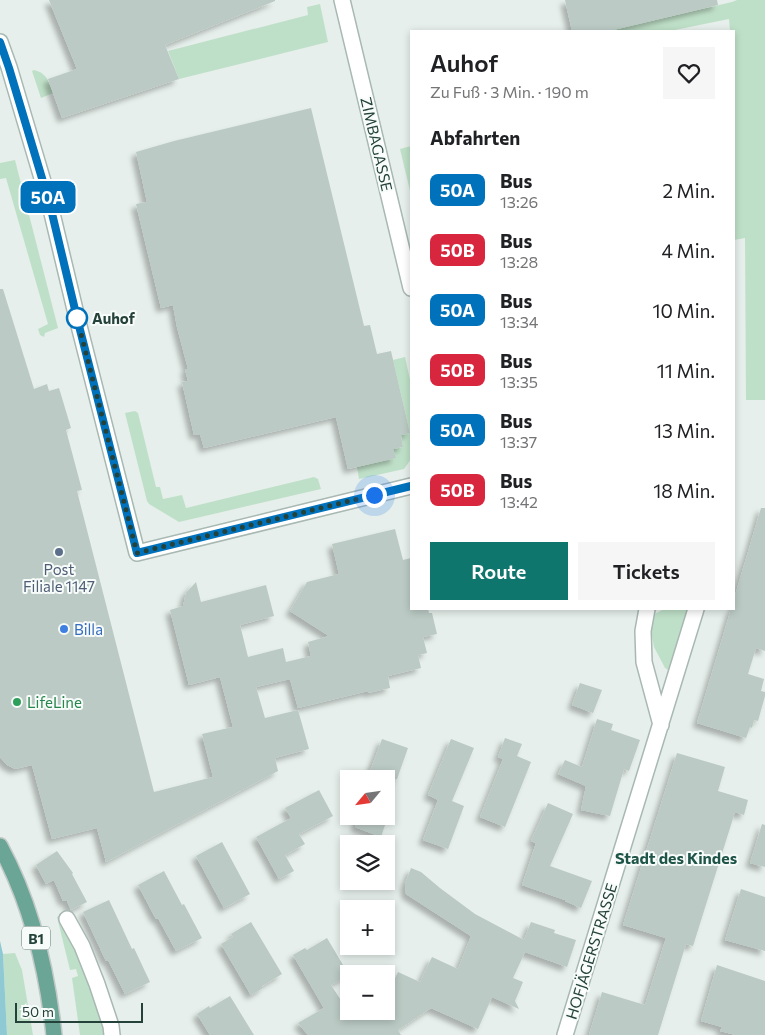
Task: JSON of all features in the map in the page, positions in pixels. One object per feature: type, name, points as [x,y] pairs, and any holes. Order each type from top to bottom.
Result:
[{"type":"main road","name":"B1","points":[[0,846],[21,893],[36,937],[48,993],[54,1035]]},
{"type":"street","name":"ZIMBAGASSE","points":[[342,0],[410,284]]},
{"type":"street","points":[[0,42],[50,205],[137,553],[410,486]]},
{"type":"street","points":[[647,610],[643,631],[644,662],[661,725]]},
{"type":"street","name":"HOFJÄGERSTRASSE","points":[[565,1035],[696,610]]},
{"type":"street","points":[[67,919],[82,946],[100,993],[111,1026],[112,1035]]},
{"type":"green space","points":[[737,0],[765,0],[765,400],[746,400],[745,238],[735,240],[735,30],[730,30],[729,19],[675,30],[613,30]]},
{"type":"green space","points":[[320,4],[328,42],[179,79],[168,51],[308,15],[307,7]]},
{"type":"green space","points":[[34,70],[45,76],[53,93],[41,98],[32,71]]},
{"type":"green space","points":[[410,146],[410,191],[400,149]]},
{"type":"green space","points":[[15,160],[58,328],[45,333],[44,337],[40,335],[38,329],[48,324],[6,178],[0,179],[0,163]]},
{"type":"green space","points":[[405,357],[410,380],[410,433],[393,360]]},
{"type":"green space","points":[[135,411],[138,413],[156,487],[160,487],[163,499],[182,495],[186,508],[314,477],[318,479],[321,489],[179,522],[147,501],[125,413]]},
{"type":"green space","points":[[410,433],[410,460],[404,469],[359,479],[357,467],[395,458],[393,449],[403,447],[401,435]]},
{"type":"green space","points":[[662,610],[692,610],[671,670],[665,668],[654,647],[649,620],[651,616]]},
{"type":"green space","points":[[59,916],[78,950],[105,1035],[80,1035],[72,978],[78,976],[76,969],[70,970],[57,917]]},
{"type":"green space","points":[[15,953],[22,970],[33,1035],[7,1035],[3,954]]},
{"type":"water","points":[[0,941],[3,954],[7,1035],[0,1035]]},
{"type":"building","points":[[49,0],[275,1],[165,45],[179,79],[62,118],[48,79],[77,69]]},
{"type":"building","points":[[565,0],[717,0],[718,5],[613,30],[572,30]]},
{"type":"building","points":[[311,108],[364,326],[370,325],[377,354],[391,351],[410,433],[401,435],[403,447],[393,449],[396,458],[348,469],[336,417],[204,448],[200,434],[194,435],[182,382],[188,381],[185,369],[188,369],[173,305],[161,308],[136,204],[147,202],[136,152]]},
{"type":"building","points":[[0,289],[3,289],[34,389],[47,384],[49,391],[59,388],[71,428],[66,430],[82,490],[77,491],[154,792],[213,777],[202,734],[233,727],[220,677],[189,685],[170,610],[183,606],[186,593],[196,582],[201,602],[266,585],[274,616],[240,625],[248,657],[283,648],[286,662],[311,656],[308,642],[329,636],[290,611],[307,582],[339,574],[332,544],[395,529],[403,560],[410,558],[410,610],[428,610],[429,613],[432,613],[437,634],[423,637],[427,653],[418,655],[421,668],[388,676],[390,688],[368,693],[368,691],[298,708],[290,679],[256,687],[265,718],[298,710],[309,749],[275,758],[278,771],[106,862],[97,828],[52,839],[32,765],[15,769],[7,765],[0,757]]},
{"type":"building","points":[[761,508],[765,508],[765,651],[756,648],[748,674],[764,679],[761,691],[765,692],[765,696],[758,721],[754,720],[746,738],[697,723],[731,610],[735,610],[735,596]]},
{"type":"building","points":[[580,683],[602,690],[593,713],[572,705]]},
{"type":"building","points":[[597,719],[613,724],[611,730],[640,740],[629,771],[624,769],[610,816],[581,810],[586,786],[558,774],[565,760],[582,767]]},
{"type":"building","points":[[505,738],[522,744],[517,756],[531,762],[505,827],[480,817],[503,759],[498,757]]},
{"type":"building","points":[[382,739],[408,748],[397,779],[395,779],[395,770],[370,770]]},
{"type":"building","points":[[451,739],[474,748],[452,801],[464,806],[448,849],[423,840],[438,800],[428,795]]},
{"type":"building","points":[[677,753],[725,767],[718,791],[748,800],[744,815],[735,812],[693,946],[686,944],[658,1035],[589,1035],[602,992],[645,1005],[666,938],[623,925]]},
{"type":"building","points":[[319,790],[333,816],[299,834],[305,844],[285,855],[294,871],[279,879],[256,837],[291,818],[285,808]]},
{"type":"building","points":[[548,803],[573,814],[550,866],[592,881],[581,908],[565,900],[522,885],[536,843],[531,841]]},
{"type":"building","points":[[762,824],[765,825],[765,867],[750,863]]},
{"type":"building","points":[[356,825],[385,825],[382,835],[376,835],[355,827]]},
{"type":"building","points":[[222,842],[250,894],[224,908],[196,856]]},
{"type":"building","points":[[57,851],[73,873],[87,902],[71,910],[67,901],[63,901],[54,880],[46,884],[36,865]]},
{"type":"building","points":[[411,868],[421,872],[475,914],[524,940],[531,922],[555,930],[554,933],[576,940],[567,967],[525,952],[513,978],[523,982],[515,1001],[519,1009],[492,997],[478,1029],[431,1008],[398,1030],[401,1035],[308,1035],[298,1023],[324,1008],[293,955],[305,948],[307,950],[327,938],[343,965],[340,965],[340,980],[331,985],[340,999],[340,1020],[395,1020],[395,978],[398,972],[420,982],[432,957],[458,969],[471,936],[406,894],[405,884]]},
{"type":"building","points":[[164,871],[202,938],[176,951],[138,885]]},
{"type":"building","points":[[741,889],[765,897],[765,951],[725,940]]},
{"type":"building","points":[[109,900],[150,982],[125,994],[108,960],[106,961],[83,912]]},
{"type":"building","points":[[251,922],[282,974],[251,995],[221,944],[233,937],[231,934]]},
{"type":"building","points":[[717,965],[765,981],[765,1035],[736,1035],[720,1031],[722,1027],[701,1021]]},
{"type":"building","points":[[230,996],[254,1035],[210,1035],[197,1014]]},
{"type":"bus line","name":"50A","points":[[0,42],[50,205],[137,553],[410,486]]},
{"type":"place","name":"Auhof","points":[[77,318]]},
{"type":"place","name":"Post Filiale 1147","points":[[59,552]]},
{"type":"place","name":"Billa","points":[[64,629]]},
{"type":"place","name":"LifeLine","points":[[17,702]]},
{"type":"district","name":"Stadt des Kindes","points":[[676,857]]},
{"type":"route","points":[[77,318],[137,553],[374,495]]}]
